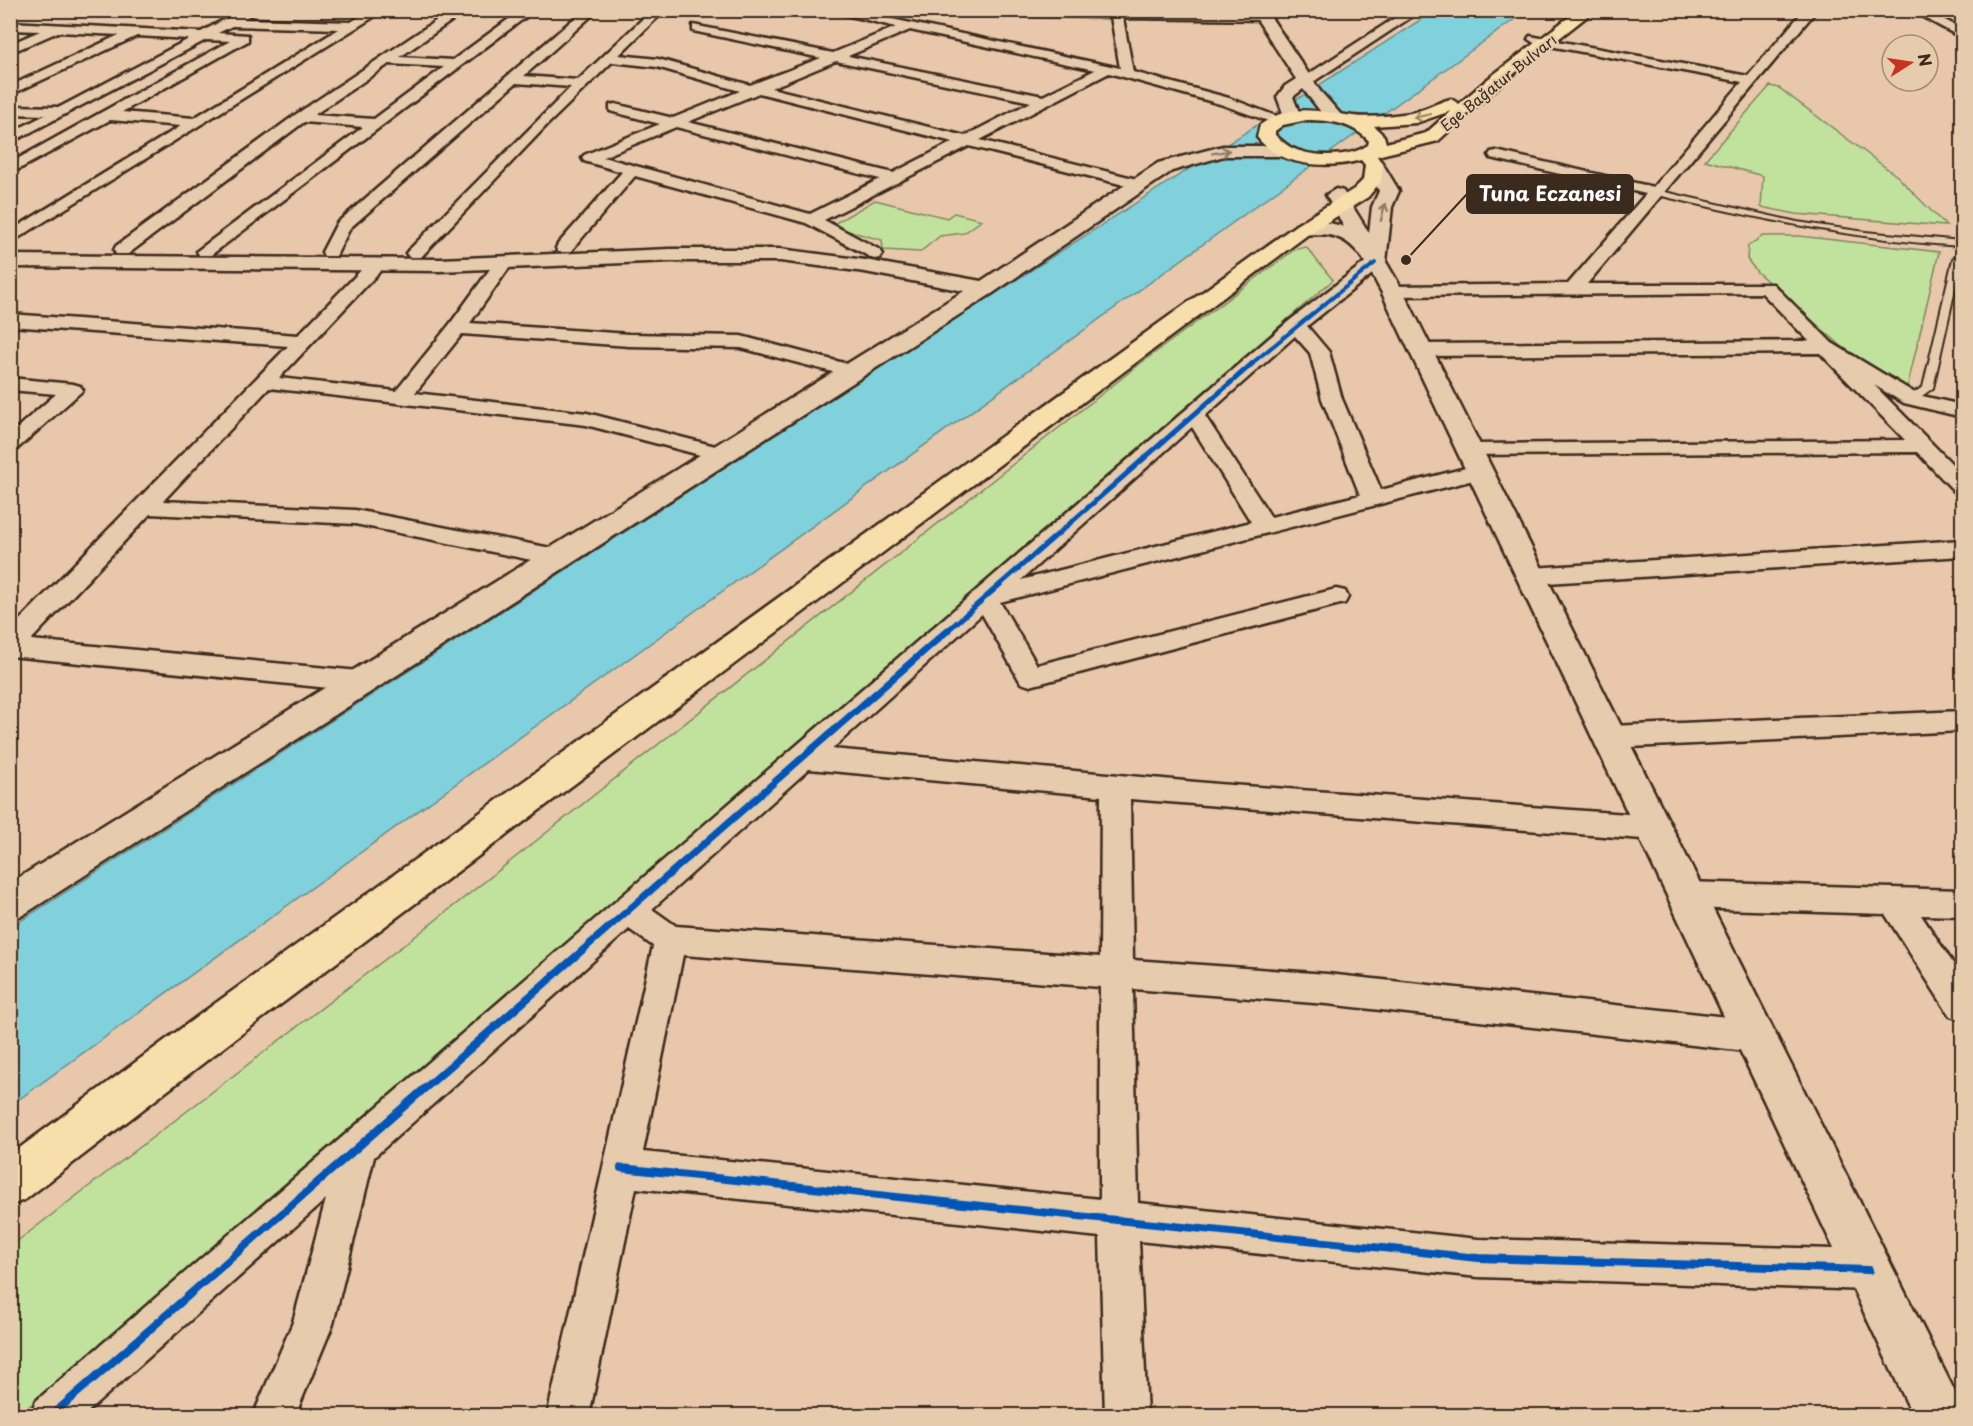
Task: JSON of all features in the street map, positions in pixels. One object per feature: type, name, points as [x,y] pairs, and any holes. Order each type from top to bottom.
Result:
[{"type":"main road","name":"Ege Bağatur Bulvarı","points":[[1293,154],[1341,160],[1370,158],[1432,137],[1541,40],[1571,10]]},
{"type":"main road","name":"Ege Bağatur Bulvarı","points":[[1280,121],[1411,118],[1439,113],[1541,40],[1588,10]]},
{"type":"main road","points":[[10,1183],[227,1020],[1340,200],[1361,193],[1372,181],[1370,158],[1377,147],[1378,140],[1374,133],[1342,119],[1305,81],[1260,14]]},
{"type":"main road","points":[[1305,81],[1291,89],[1285,96],[1280,121],[1266,129],[1266,137],[1323,176],[1340,200],[1377,266],[1476,461],[1940,1416]]},
{"type":"main road","points":[[1243,127],[1280,121]]},
{"type":"main road","points":[[1165,167],[1174,154],[1192,141]]},
{"type":"main road","points":[[10,903],[993,283],[1165,167],[1223,151],[1293,154]]},
{"type":"main road","points":[[1370,158],[1389,190],[1382,207],[1377,266]]},
{"type":"main road","points":[[1303,229],[1333,229],[1377,266]]},
{"type":"main road","points":[[10,247],[415,253],[674,243],[786,243],[874,254],[993,283]]},
{"type":"main road","points":[[10,261],[376,265],[670,255],[780,255],[993,283]]},
{"type":"street","points":[[10,139],[252,10]]},
{"type":"street","points":[[10,238],[379,10]]},
{"type":"street","points":[[122,250],[300,118],[460,10]]},
{"type":"street","points":[[205,251],[374,123],[529,10]]},
{"type":"street","points":[[330,252],[343,226],[592,10]]},
{"type":"street","points":[[415,253],[658,10]]},
{"type":"street","points":[[831,10],[1127,73],[1229,102],[1280,121]]},
{"type":"street","points":[[943,10],[1117,15],[1260,14]]},
{"type":"street","points":[[1305,81],[1416,10]]},
{"type":"street","points":[[1573,290],[1811,10]]},
{"type":"street","points":[[1916,10],[1962,34]]},
{"type":"street","points":[[1117,15],[1127,73]]},
{"type":"street","points":[[709,16],[697,28],[1045,101]]},
{"type":"street","points":[[95,29],[116,20]]},
{"type":"street","points":[[10,49],[60,21]]},
{"type":"street","points":[[10,26],[31,26],[60,21],[95,29],[244,38],[10,170]]},
{"type":"street","points":[[229,22],[354,26]]},
{"type":"street","points":[[874,254],[812,220],[589,159],[907,27]]},
{"type":"street","points":[[10,92],[137,32]]},
{"type":"street","points":[[1541,40],[1750,80]]},
{"type":"street","points":[[609,58],[658,63],[754,89],[1140,184]]},
{"type":"street","points":[[387,60],[455,64]]},
{"type":"street","points":[[812,220],[1107,69]]},
{"type":"street","points":[[513,79],[582,84]]},
{"type":"street","points":[[615,108],[895,178]]},
{"type":"street","points":[[10,110],[64,111],[197,123]]},
{"type":"street","points":[[300,118],[374,123]]},
{"type":"street","points":[[1496,155],[1656,192]]},
{"type":"street","points":[[564,248],[632,170]]},
{"type":"street","points":[[401,398],[457,328],[504,262]]},
{"type":"street","points":[[10,647],[376,265]]},
{"type":"street","points":[[51,1416],[1296,325],[1377,266],[1573,290],[1767,288],[1962,486]]},
{"type":"street","points":[[10,320],[303,341]]},
{"type":"street","points":[[1296,325],[1319,352],[1332,399],[1373,498]]},
{"type":"street","points":[[457,328],[629,340],[741,342],[852,370]]},
{"type":"street","points":[[1421,350],[1825,347],[1911,399],[1962,411]]},
{"type":"street","points":[[264,382],[587,418],[719,454]]},
{"type":"street","points":[[10,384],[73,390],[10,445]]},
{"type":"street","points":[[1194,414],[1264,526]]},
{"type":"street","points":[[985,597],[1373,498],[1476,461],[1923,446]]},
{"type":"street","points":[[144,507],[355,517],[556,557]]},
{"type":"street","points":[[1532,576],[1962,548]]},
{"type":"street","points":[[985,597],[1030,676],[1336,597]]},
{"type":"street","points":[[10,647],[359,681]]},
{"type":"street","points":[[1610,737],[1962,721]]},
{"type":"street","points":[[803,757],[1116,787],[1655,828]]},
{"type":"street","points":[[1116,787],[1119,1221],[1126,1416]]},
{"type":"street","points":[[1686,895],[1962,903]]},
{"type":"street","points":[[1894,901],[1962,1005]]},
{"type":"street","points":[[628,910],[670,940],[1327,989],[1755,1036]]},
{"type":"street","points":[[568,1416],[670,940]]},
{"type":"street","points":[[274,1416],[314,1324],[358,1146]]},
{"type":"street","points":[[621,1168],[1478,1258],[1869,1270]]},
{"type":"lane","points":[[1656,192],[1797,224],[1962,244]]},
{"type":"lane","points":[[1911,399],[1928,388],[1957,260],[1962,254]]},
{"type":"green space","points":[[1770,86],[1779,88],[1897,176],[1946,226],[1796,214],[1761,207],[1763,176],[1705,160]]},
{"type":"green space","points":[[875,200],[947,218],[954,213],[982,220],[964,233],[940,236],[920,252],[883,250],[882,240],[830,226]]},
{"type":"green space","points":[[1763,236],[1799,236],[1939,252],[1907,388],[1888,387],[1757,272],[1747,259],[1748,246]]},
{"type":"green space","points":[[1306,247],[1333,280],[19,1415],[11,1416],[11,1246],[422,931],[1141,363],[1294,250]]},
{"type":"water","points":[[1434,11],[1526,11],[11,1105],[11,927]]},
{"type":"cycle path","points":[[51,1416],[1296,325],[1375,263]]},
{"type":"cycle path","points":[[621,1168],[1478,1258],[1869,1270]]},
{"type":"place","name":"Tuna Eczanesi","points":[[1406,260]]}]
